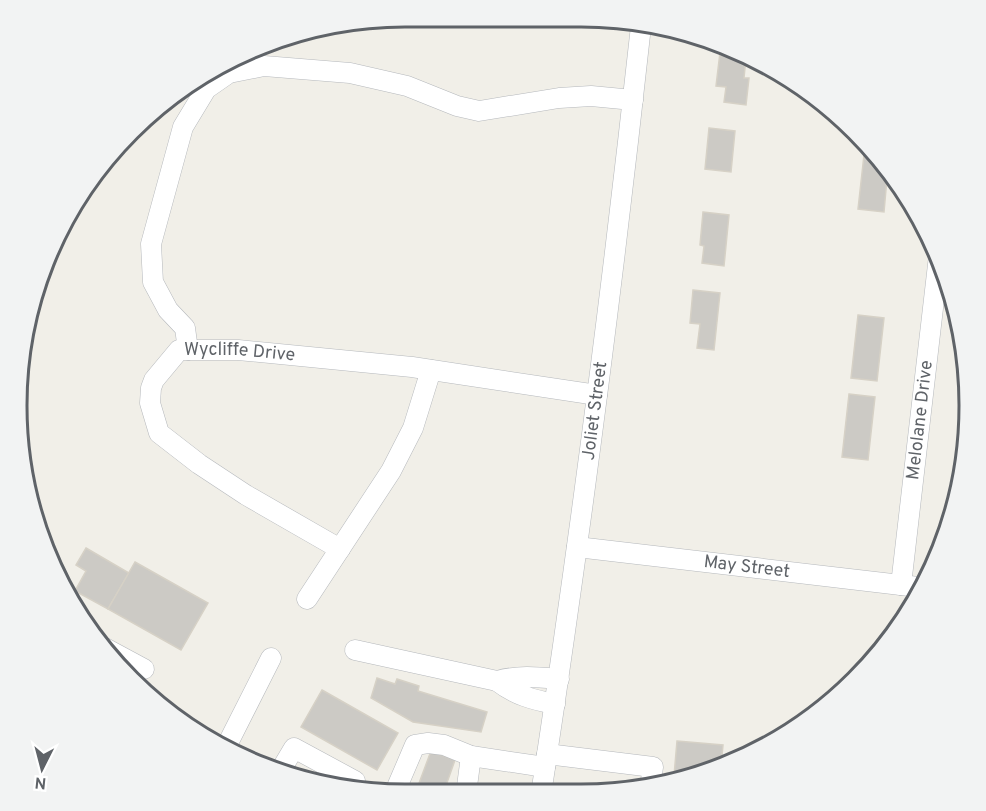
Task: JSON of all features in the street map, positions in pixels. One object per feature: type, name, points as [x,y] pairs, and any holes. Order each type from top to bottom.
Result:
[{"type":"street","name":"Joliet Street","points":[[542,784],[597,395],[640,32]]},
{"type":"street","points":[[188,350],[185,328],[168,310],[153,282],[151,244],[183,127],[206,89],[230,73],[264,66],[350,73],[407,86],[457,106],[479,111],[559,98],[591,96],[633,100]]},
{"type":"street","name":"Melolane Drive","points":[[909,586],[937,279]]},
{"type":"street","name":"Wycliffe Drive","points":[[340,549],[246,495],[199,464],[159,433],[150,403],[151,388],[154,380],[180,350],[238,350],[430,370],[597,395]]},
{"type":"street","points":[[307,599],[391,471],[413,428],[430,370]]},
{"type":"street","name":"May Street","points":[[577,547],[909,586]]},
{"type":"street","points":[[355,650],[497,681],[519,695],[555,704]]},
{"type":"street","points":[[124,658],[144,669]]},
{"type":"street","points":[[229,740],[271,658]]},
{"type":"street","points":[[497,681],[510,677],[558,679]]},
{"type":"street","points":[[398,784],[415,745],[428,743],[444,745],[471,756],[652,767],[651,777]]},
{"type":"street","points":[[284,764],[294,748],[356,781]]},
{"type":"street","points":[[467,784],[471,756]]},
{"type":"building","points":[[720,54],[745,65],[744,78],[749,78],[746,105],[724,102],[726,87],[716,86]]},
{"type":"building","points":[[709,128],[735,131],[731,172],[705,169]]},
{"type":"building","points":[[864,155],[887,183],[884,212],[858,209]]},
{"type":"building","points":[[703,212],[729,215],[724,266],[702,263],[704,246],[700,245]]},
{"type":"building","points":[[693,290],[720,293],[714,350],[697,348],[700,324],[690,323]]},
{"type":"building","points":[[858,315],[884,318],[877,381],[851,378]]},
{"type":"building","points":[[849,394],[875,397],[868,460],[842,457]]},
{"type":"building","points":[[86,548],[129,573],[108,609],[76,592],[86,571],[76,565]]},
{"type":"building","points":[[135,562],[208,603],[181,650],[108,609]]},
{"type":"building","points":[[377,678],[395,684],[397,679],[419,686],[418,691],[487,712],[481,732],[413,722],[371,698]]},
{"type":"building","points":[[322,690],[398,733],[377,770],[301,727]]},
{"type":"building","points":[[677,741],[723,745],[722,756],[674,772]]},
{"type":"building","points":[[431,751],[455,760],[447,784],[419,784]]}]
